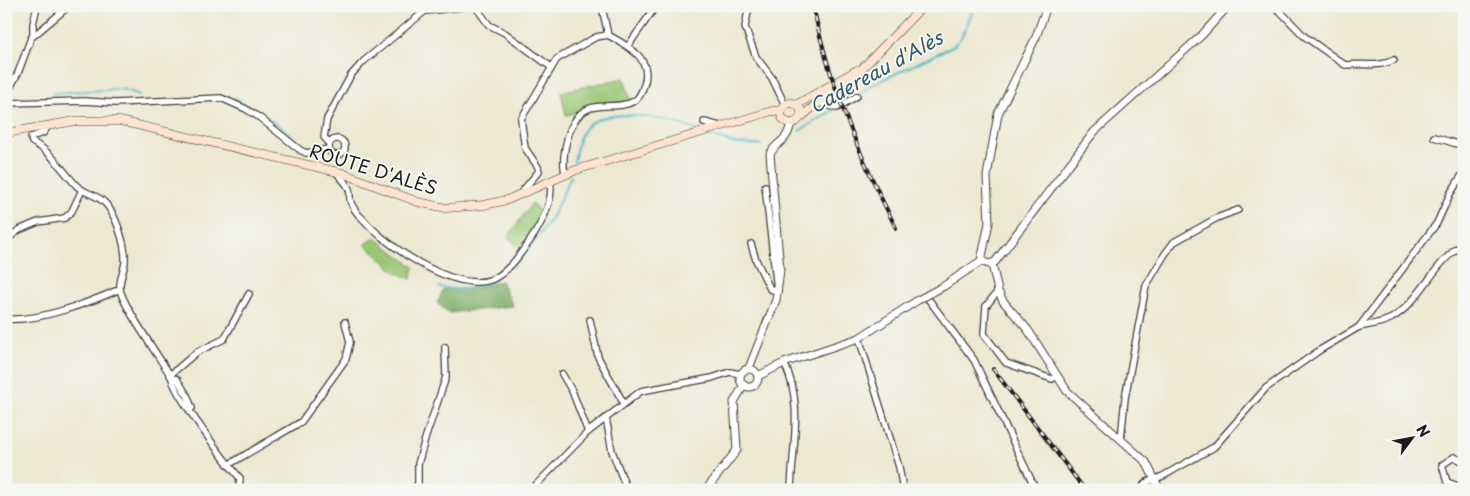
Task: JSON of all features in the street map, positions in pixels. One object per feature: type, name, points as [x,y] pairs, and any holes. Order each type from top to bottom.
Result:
[{"type":"main road","points":[[864,67],[796,105],[783,108],[783,120],[791,123],[799,119],[818,103],[843,87],[864,67],[923,6]]},
{"type":"main road","points":[[796,105],[801,112],[799,119]]},
{"type":"main road","name":"ROUTE D'ALÈS","points":[[6,133],[93,120],[120,121],[335,171],[418,202],[446,208],[484,205],[520,194],[582,168],[783,108]]},
{"type":"street","points":[[33,35],[32,24],[37,6]]},
{"type":"street","points":[[6,95],[33,35],[69,6]]},
{"type":"street","points":[[6,103],[85,101],[115,103],[221,98],[246,109],[260,118],[306,153],[329,146],[324,137],[327,119],[351,75],[364,60],[425,11],[473,6],[489,25],[505,33],[550,67]]},
{"type":"street","points":[[606,6],[603,12],[608,35]]},
{"type":"street","points":[[628,46],[656,6]]},
{"type":"street","points":[[749,6],[745,27],[756,57],[772,78],[783,108]]},
{"type":"street","points":[[744,385],[754,385],[758,376],[784,363],[859,338],[981,261],[989,223],[987,176],[998,114],[1036,38],[1047,6]]},
{"type":"street","points":[[992,264],[1094,132],[1202,34],[1228,6]]},
{"type":"street","points":[[1270,6],[1280,11],[1304,36],[1346,65],[1360,63],[1382,65],[1394,60]]},
{"type":"street","points":[[520,194],[539,171],[525,148],[521,119],[550,67],[557,59],[596,37],[608,35],[637,52],[646,67],[647,76],[640,95],[631,102],[588,109],[576,121],[569,134],[564,167],[565,174]]},
{"type":"street","points":[[818,103],[836,108],[857,96]]},
{"type":"street","points":[[704,122],[720,127]]},
{"type":"street","points":[[530,490],[588,432],[641,391],[712,378],[730,372],[740,374],[749,368],[778,291],[780,270],[770,157],[773,149],[786,140],[791,123]]},
{"type":"street","points":[[49,126],[43,133],[31,137],[32,142],[45,148],[76,186],[103,200],[109,208],[124,244],[125,262],[120,289],[129,308],[171,376],[177,379],[187,395],[194,414],[228,466],[240,478],[239,490]]},
{"type":"street","points":[[1434,137],[1464,146]]},
{"type":"street","points":[[335,171],[349,189],[351,203],[362,219],[376,232],[414,260],[450,277],[471,281],[493,278],[515,261],[540,227],[551,190],[550,181]]},
{"type":"street","points":[[1359,327],[1437,223],[1450,194],[1464,172]]},
{"type":"street","points":[[765,186],[771,256],[778,291]]},
{"type":"street","points":[[6,240],[19,230],[38,222],[65,218],[72,211],[82,190]]},
{"type":"street","points":[[1121,439],[1125,398],[1146,286],[1174,242],[1217,218],[1238,210]]},
{"type":"street","points":[[751,244],[756,260],[770,289],[778,291]]},
{"type":"street","points":[[1141,490],[1145,483],[1156,479],[1214,447],[1266,388],[1320,350],[1359,327],[1390,319],[1398,314],[1435,273],[1445,258],[1464,244]]},
{"type":"street","points":[[981,261],[992,264]]},
{"type":"street","points":[[992,264],[998,291],[1003,302],[1028,330],[1067,391],[1146,462],[1160,490]]},
{"type":"street","points":[[6,319],[14,320],[60,311],[90,303],[120,289]]},
{"type":"street","points":[[998,291],[986,306],[984,334],[1006,363],[1052,378],[1057,376]]},
{"type":"street","points":[[171,376],[197,352],[224,339],[249,294]]},
{"type":"street","points":[[926,296],[974,360],[1036,490]]},
{"type":"street","points":[[590,320],[598,357],[624,404]]},
{"type":"street","points":[[228,466],[300,422],[346,359],[350,342],[345,322]]},
{"type":"street","points":[[859,338],[899,467],[903,490]]},
{"type":"street","points":[[413,490],[418,484],[418,464],[446,377],[445,347]]},
{"type":"street","points":[[784,363],[789,372],[794,395],[795,427],[791,490]]},
{"type":"street","points":[[749,368],[755,371],[758,376]]},
{"type":"street","points":[[562,374],[572,391],[588,432]]},
{"type":"street","points":[[740,374],[740,379],[744,385]]},
{"type":"street","points":[[706,490],[737,450],[734,402],[744,385]]},
{"type":"street","points":[[606,418],[612,451],[627,490]]},
{"type":"street","points":[[1464,462],[1454,457],[1442,465],[1441,468],[1447,482],[1464,488]]},
{"type":"green space","points":[[624,78],[631,102],[588,109],[566,115],[561,92]]},
{"type":"green space","points":[[532,203],[543,215],[531,238],[520,249],[508,237]]},
{"type":"green space","points":[[375,238],[414,267],[411,279],[396,272],[365,244]]},
{"type":"green space","points":[[501,281],[513,306],[449,313],[437,303],[444,289],[475,288]]},
{"type":"waterway","name":"Cadereau d'Alès","points":[[858,95],[872,85],[953,46],[961,38],[975,6]]},
{"type":"waterway","name":"Cadereau d'Alès","points":[[52,93],[122,89],[139,95]]},
{"type":"waterway","name":"Cadereau d'Alès","points":[[234,98],[280,126],[303,148]]},
{"type":"waterway","name":"Cadereau d'Alès","points":[[799,131],[835,109]]},
{"type":"waterway","name":"Cadereau d'Alès","points":[[574,162],[579,140],[585,128],[595,121],[607,117],[622,115],[655,118],[696,130]]},
{"type":"waterway","name":"Cadereau d'Alès","points":[[705,134],[736,144],[761,145]]},
{"type":"waterway","name":"Cadereau d'Alès","points":[[513,267],[531,247],[552,217],[571,176]]},
{"type":"waterway","name":"Cadereau d'Alès","points":[[439,287],[463,290],[492,281]]},
{"type":"railway","points":[[813,6],[828,64],[847,120],[896,228]]},
{"type":"railway","points":[[993,369],[1085,490]]}]
